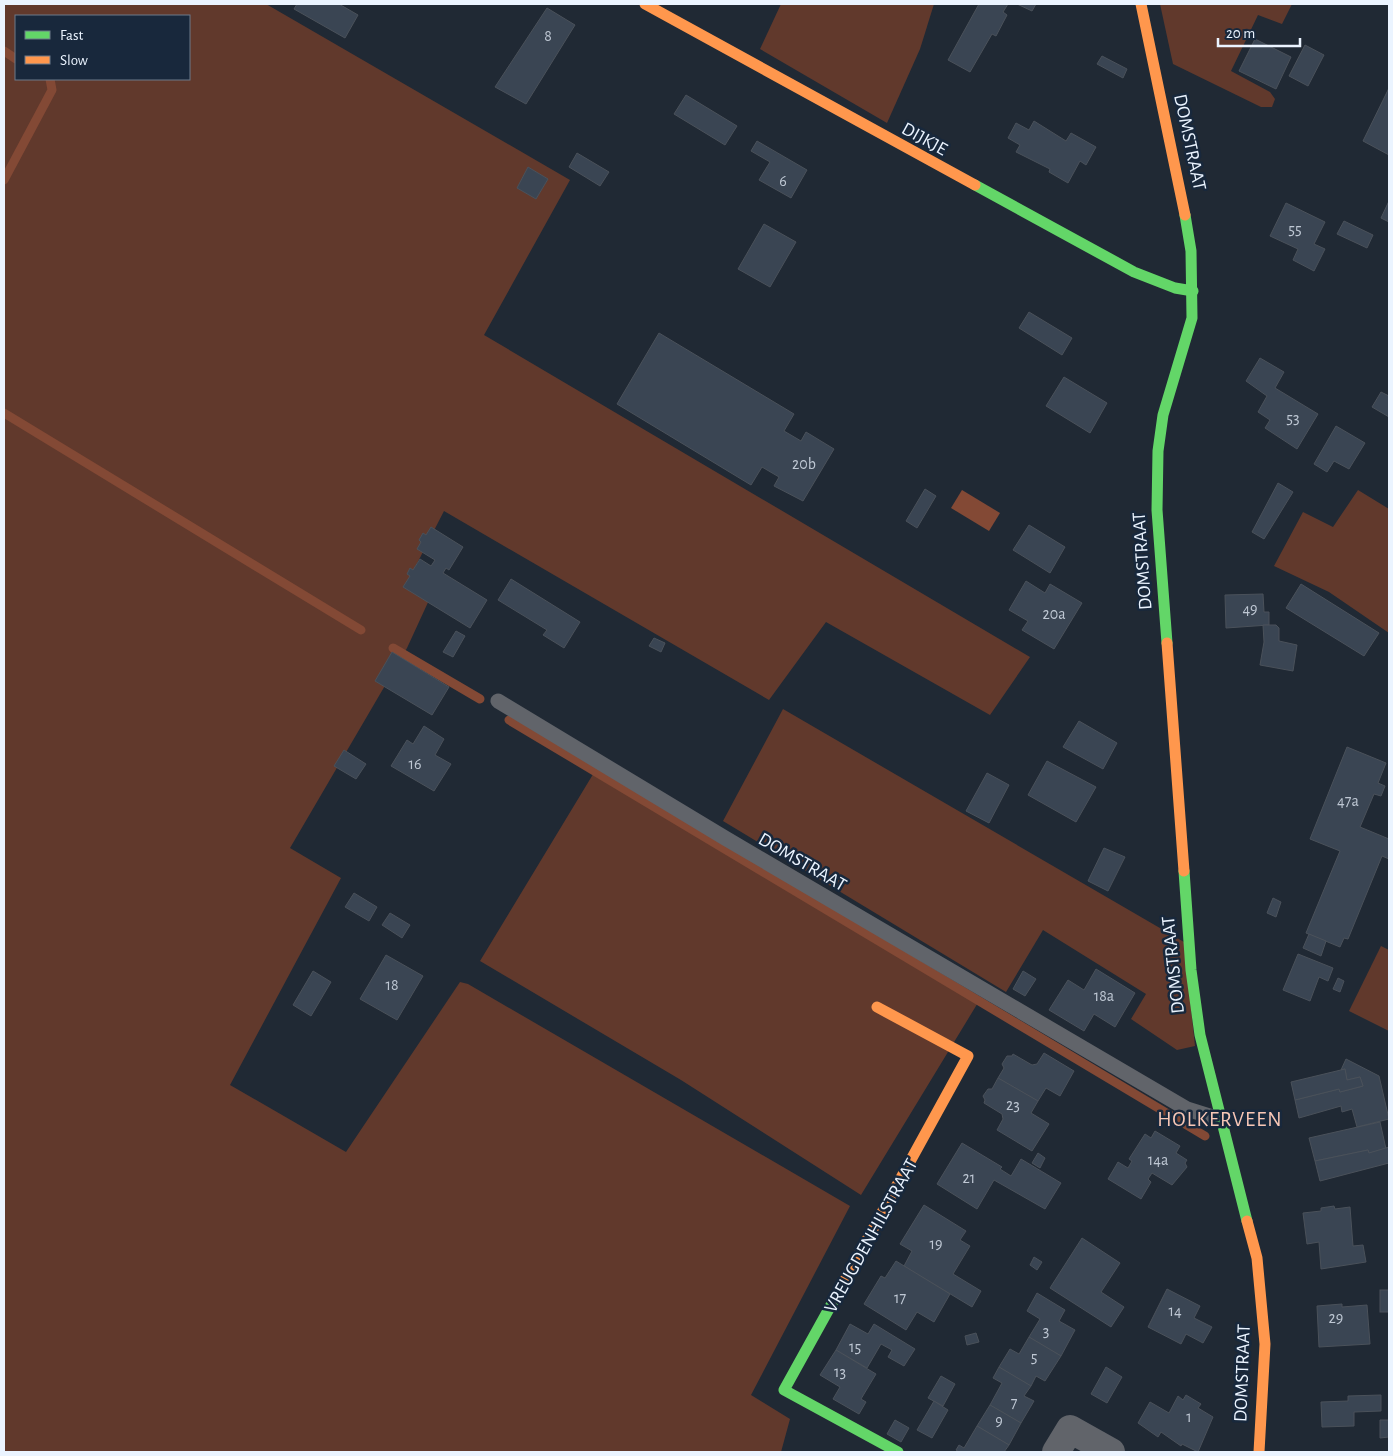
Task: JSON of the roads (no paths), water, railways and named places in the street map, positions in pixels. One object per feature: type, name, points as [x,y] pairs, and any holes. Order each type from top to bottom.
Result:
[{"type":"street","name":"DIJKJE","points":[[645,4],[1134,272],[1175,288],[1193,291]]},
{"type":"street","name":"DOMSTRAAT","points":[[1141,4],[1183,202],[1191,251],[1192,318],[1163,415],[1158,451],[1156,510],[1191,970],[1200,1035],[1257,1258],[1265,1344],[1259,1426],[1260,1452]]},
{"type":"street","name":"VREUGDENHILSTRAAT","points":[[877,1007],[968,1056],[784,1390],[898,1452]]},
{"type":"street","points":[[1056,1452],[1070,1429],[1111,1452]]},
{"type":"lane","name":"DOMSTRAAT","points":[[498,700],[725,838],[1178,1104],[1222,1120]]},
{"type":"waterway","points":[[4,51],[15,58]]},
{"type":"waterway","points":[[4,180],[52,90],[50,80]]},
{"type":"waterway","points":[[4,413],[361,630]]},
{"type":"waterway","points":[[393,648],[480,699]]},
{"type":"waterway","points":[[509,720],[1205,1136]]},
{"type":"district","name":"HOLKERVEEN","points":[[1220,1119]]}]
